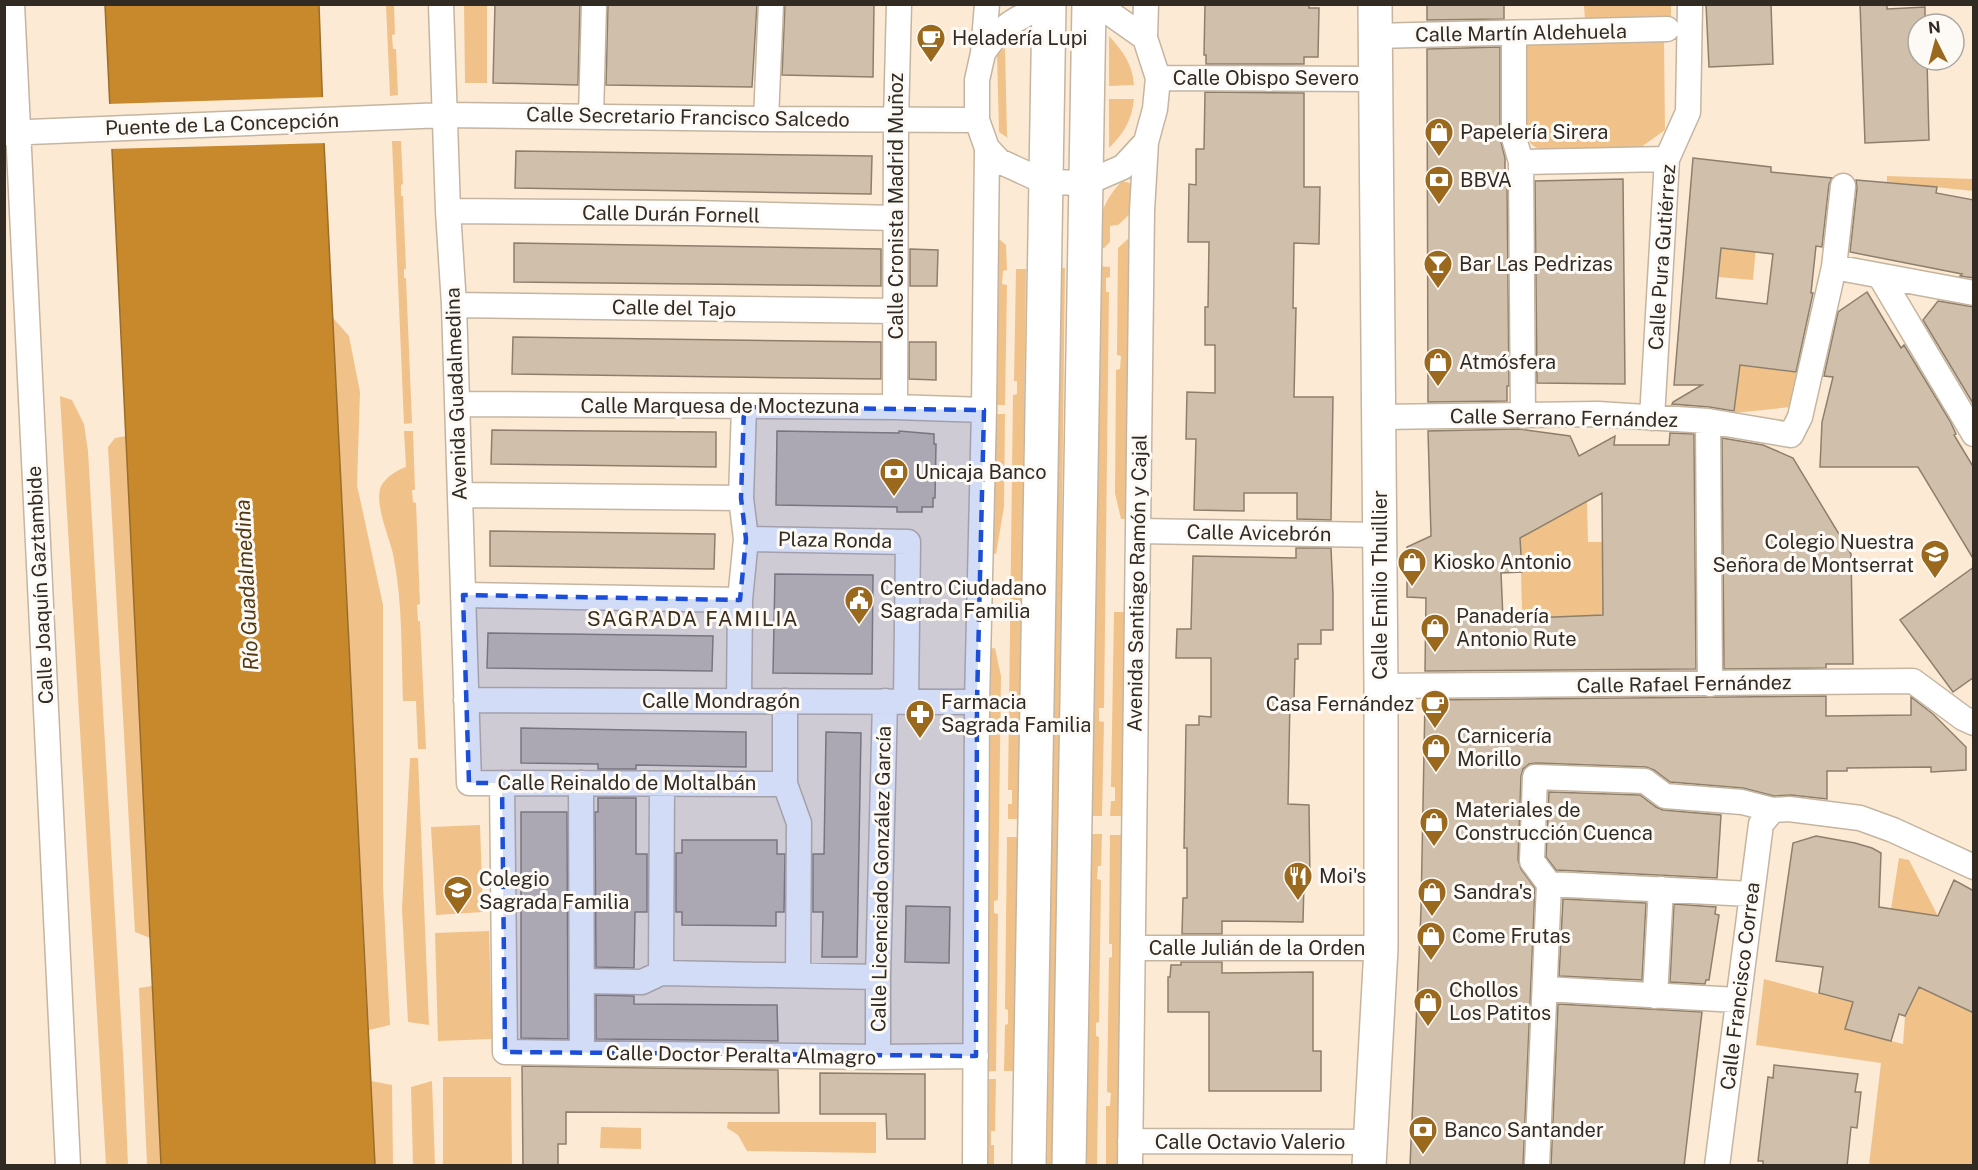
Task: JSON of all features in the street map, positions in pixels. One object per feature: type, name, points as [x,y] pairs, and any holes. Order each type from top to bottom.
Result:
[{"type":"main road","points":[[1029,1166],[1048,4]]},
{"type":"main road","points":[[1069,1166],[1089,4]]},
{"type":"main road","name":"Calle Emilio Thuillier","points":[[1369,1154],[1381,948],[1375,20]]},
{"type":"street","name":"Calle Joaquín Gaztambide","points":[[12,4],[11,133],[68,1166]]},
{"type":"street","name":"Avenida Guadalmedina","points":[[441,4],[448,211],[454,305],[469,783]]},
{"type":"street","points":[[591,116],[594,4]]},
{"type":"street","points":[[766,119],[771,4]]},
{"type":"street","name":"Calle Cronista Madrid Muñoz","points":[[895,408],[898,4]]},
{"type":"street","points":[[975,1166],[977,702],[987,148],[977,120],[977,80],[983,53],[987,4]]},
{"type":"street","points":[[983,53],[994,36],[1011,21],[1048,4]]},
{"type":"street","points":[[1089,4],[1111,14],[1145,38]]},
{"type":"street","name":"Avenida Santiago Ramón y Cajal","points":[[1130,1166],[1142,212],[1146,142],[1155,109],[1158,78],[1145,38],[1146,4]]},
{"type":"street","name":"Calle Pura Gutiérrez","points":[[1652,418],[1667,159],[1688,112],[1690,4]]},
{"type":"street","name":"Calle Martín Aldehuela","points":[[1375,20],[1514,33],[1667,29]]},
{"type":"street","points":[[1514,33],[1514,138],[1521,162],[1523,416]]},
{"type":"street","name":"Calle Obispo Severo","points":[[1158,78],[1374,79]]},
{"type":"street","name":"Calle Secretario Francisco Salcedo","points":[[399,118],[445,115],[977,120]]},
{"type":"street","name":"Puente de La Concepción","points":[[11,133],[399,118]]},
{"type":"street","points":[[987,148],[999,161],[1045,182],[1086,183],[1123,167],[1146,142]]},
{"type":"street","points":[[1521,162],[1667,159]]},
{"type":"street","name":"Calle Serrano Fernández","points":[[1378,417],[1598,414],[1708,421],[1791,435],[1800,417],[1834,267],[1843,186]]},
{"type":"street","name":"Calle Durán Fornell","points":[[448,211],[693,213],[895,218]]},
{"type":"street","points":[[1834,267],[1974,293]]},
{"type":"street","points":[[1880,276],[1974,434]]},
{"type":"street","name":"Calle del Tajo","points":[[454,305],[895,311]]},
{"type":"street","name":"Calle Marquesa de Moctezuna","points":[[457,404],[984,410]]},
{"type":"street","points":[[739,700],[740,600],[746,539],[741,498],[744,407]]},
{"type":"street","points":[[1708,421],[1710,684]]},
{"type":"street","points":[[460,495],[741,498]]},
{"type":"street","name":"Calle Avicebrón","points":[[1138,531],[1380,535]]},
{"type":"street","name":"Plaza Ronda","points":[[746,539],[908,542],[896,701]]},
{"type":"street","points":[[463,595],[740,600]]},
{"type":"street","name":"Calle Rafael Fernández","points":[[1381,686],[1913,681],[1963,718],[1974,723]]},
{"type":"street","name":"Calle Mondragón","points":[[466,700],[977,702]]},
{"type":"street","points":[[785,701],[785,784],[800,823],[798,974]]},
{"type":"street","name":"Calle Licenciado González García","points":[[878,1057],[878,977],[896,701]]},
{"type":"street","points":[[1537,1166],[1549,884],[1532,861],[1535,777],[1645,781],[1665,796],[1742,802],[1773,810],[1789,809],[1860,818],[1893,830],[1974,867]]},
{"type":"street","name":"Calle Reinaldo de Moltalbán","points":[[469,783],[785,784]]},
{"type":"street","name":"Calle Doctor Peralta Almagro","points":[[502,783],[505,1052],[878,1057],[976,1056]]},
{"type":"street","points":[[581,783],[582,1053]]},
{"type":"street","points":[[661,973],[662,784]]},
{"type":"street","name":"Calle Francisco Correa","points":[[1717,1166],[1761,824],[1773,810]]},
{"type":"street","points":[[1549,884],[1751,894]]},
{"type":"street","points":[[1655,996],[1661,889]]},
{"type":"street","name":"Calle Julián de la Orden","points":[[1134,948],[1381,948]]},
{"type":"street","points":[[582,981],[642,982],[661,973],[878,977]]},
{"type":"street","points":[[1545,989],[1737,1000]]},
{"type":"street","name":"Calle Octavio Valerio","points":[[1130,1141],[1369,1154]]},
{"type":"highlighted area","points":[[744,407],[984,410],[977,702],[976,1056],[505,1052],[502,783],[469,783],[463,595],[740,600],[746,539],[741,498]]},
{"type":"shaded area","points":[[386,5],[394,5],[395,34],[392,35],[393,49],[396,49],[398,95],[390,96]]},
{"type":"shaded area","points":[[464,5],[487,5],[487,83],[465,83]]},
{"type":"shaded area","points":[[1584,5],[1671,5],[1671,19],[1585,20]]},
{"type":"shaded area","points":[[1109,36],[1126,59],[1132,71],[1134,85],[1109,86]]},
{"type":"shaded area","points":[[1664,39],[1665,130],[1637,150],[1541,151],[1531,144],[1524,132],[1524,41]]},
{"type":"shaded area","points":[[1005,48],[1008,138],[999,132],[997,54]]},
{"type":"shaded area","points":[[1109,99],[1134,99],[1126,126],[1109,148]]},
{"type":"shaded area","points":[[392,141],[401,141],[403,184],[401,185],[401,196],[403,196],[406,269],[404,269],[404,278],[406,278],[412,423],[404,424]]},
{"type":"shaded area","points":[[1887,176],[1973,179],[1973,191],[1887,182]]},
{"type":"shaded area","points":[[1122,181],[1130,183],[1132,187],[1132,212],[1118,225],[1110,226],[1110,242],[1104,248],[1098,249],[1102,212],[1109,197]]},
{"type":"shaded area","points":[[993,234],[1006,245],[1007,270],[1003,271],[1002,284],[1007,285],[1005,405],[991,405]]},
{"type":"shaded area","points":[[1130,237],[1128,519],[1121,519],[1115,493],[1116,370],[1120,369],[1121,356],[1117,355],[1118,248]]},
{"type":"shaded area","points":[[1686,241],[1756,247],[1753,280],[1683,274]]},
{"type":"shaded area","points":[[1098,266],[1110,267],[1110,277],[1106,278],[1106,292],[1109,292],[1104,708],[1099,708],[1099,721],[1104,722],[1102,816],[1091,816]]},
{"type":"shaded area","points":[[1060,268],[1065,268],[1054,1165],[1047,1166]]},
{"type":"shaded area","points":[[1016,269],[1026,269],[1019,819],[1008,819],[1008,804],[1012,804],[1012,790],[1008,790],[1013,395],[1017,394],[1017,381],[1014,381]]},
{"type":"shaded area","points":[[333,318],[349,336],[360,392],[357,485],[383,605],[383,886],[390,1025],[369,1030]]},
{"type":"shaded area","points":[[1740,365],[1800,373],[1791,407],[1734,413]]},
{"type":"shaded area","points":[[60,396],[72,400],[84,424],[88,451],[128,1165],[106,1165]]},
{"type":"shaded area","points":[[991,414],[1005,414],[1004,507],[996,554],[989,554]]},
{"type":"shaded area","points":[[404,431],[413,431],[415,490],[412,490],[413,502],[416,503],[420,604],[417,605],[418,621],[420,621],[426,749],[418,749],[416,701],[403,701],[401,628],[396,572],[379,502],[379,493],[383,483],[392,474],[406,467]]},
{"type":"shaded area","points":[[126,436],[150,938],[135,932],[108,447],[115,438]]},
{"type":"shaded area","points":[[1587,501],[1588,542],[1603,542],[1604,615],[1511,619],[1511,610],[1522,609],[1520,538]]},
{"type":"shaded area","points":[[1114,612],[1127,612],[1124,816],[1110,816],[1111,801],[1115,801],[1115,787],[1111,787]]},
{"type":"shaded area","points":[[995,648],[1001,676],[998,900],[994,901],[994,913],[998,914],[996,1071],[982,1072],[988,649]]},
{"type":"shaded area","points":[[410,758],[418,758],[429,1025],[408,1022],[402,909]]},
{"type":"shaded area","points":[[480,825],[483,912],[436,915],[431,827]]},
{"type":"shaded area","points":[[1090,834],[1102,834],[1101,866],[1098,866],[1097,879],[1101,880],[1099,1022],[1096,1023],[1096,1036],[1099,1037],[1097,1165],[1086,1166]]},
{"type":"shaded area","points":[[1110,835],[1123,835],[1119,1165],[1106,1166],[1106,1106],[1110,1106],[1111,1093],[1107,1092],[1109,958],[1112,957],[1112,944],[1109,944]]},
{"type":"shaded area","points":[[1007,837],[1019,837],[1016,1071],[1004,1071],[1005,1025],[1008,1024],[1008,1010],[1005,1009]]},
{"type":"shaded area","points":[[1899,858],[1909,860],[1938,916],[1891,909]]},
{"type":"shaded area","points":[[489,931],[492,1039],[438,1041],[435,933]]},
{"type":"shaded area","points":[[1764,979],[1861,1005],[1846,1029],[1903,1044],[1905,1016],[1919,987],[1973,1013],[1973,1165],[1869,1165],[1881,1063],[1756,1045]]},
{"type":"shaded area","points":[[152,986],[160,1166],[147,1165],[139,988]]},
{"type":"shaded area","points":[[443,1077],[511,1077],[512,1165],[443,1165]]},
{"type":"shaded area","points":[[982,1079],[996,1079],[995,1131],[991,1131],[994,1165],[980,1166]]},
{"type":"shaded area","points":[[371,1081],[392,1085],[393,1165],[375,1165]]},
{"type":"shaded area","points":[[432,1081],[435,1165],[413,1165],[411,1087]]},
{"type":"shaded area","points":[[728,1122],[876,1122],[876,1153],[747,1151],[738,1135],[727,1128]]},
{"type":"shaded area","points":[[601,1127],[641,1128],[641,1149],[600,1148]]},
{"type":"water","name":"Río Guadalmedina","points":[[105,5],[319,5],[375,1165],[161,1165]]},
{"type":"pier","points":[[327,97],[327,143],[108,149],[107,104]]},
{"type":"building","points":[[495,4],[580,4],[578,85],[493,83]]},
{"type":"building","points":[[608,4],[757,4],[752,87],[606,85]]},
{"type":"building","points":[[785,4],[874,4],[873,77],[782,75]]},
{"type":"building","points":[[1205,4],[1309,4],[1309,8],[1319,8],[1318,57],[1304,57],[1304,64],[1206,64],[1206,55],[1204,55]]},
{"type":"building","points":[[1427,4],[1504,4],[1504,19],[1427,20]]},
{"type":"building","points":[[1706,4],[1771,4],[1773,64],[1709,67]]},
{"type":"building","points":[[1860,4],[1887,4],[1887,9],[1925,7],[1925,12],[1906,12],[1906,72],[1927,72],[1929,140],[1865,143]]},
{"type":"building","points":[[1500,47],[1500,138],[1505,158],[1505,181],[1507,181],[1509,386],[1507,386],[1507,401],[1428,402],[1427,49]]},
{"type":"building","points":[[1205,92],[1304,93],[1304,187],[1320,187],[1319,244],[1294,243],[1293,308],[1296,308],[1294,397],[1333,397],[1331,520],[1297,519],[1297,493],[1244,493],[1244,511],[1194,510],[1196,439],[1186,439],[1187,392],[1215,393],[1215,345],[1205,345],[1209,242],[1188,242],[1189,184],[1196,185],[1196,149],[1204,149]]},
{"type":"building","points":[[516,151],[872,156],[871,194],[515,188]]},
{"type":"building","points":[[1693,158],[1771,167],[1771,172],[1832,178],[1829,184],[1822,247],[1816,246],[1811,293],[1813,293],[1796,372],[1740,365],[1734,411],[1672,404],[1702,385],[1674,385]],"holes":[[[1721,248],[1773,254],[1767,304],[1716,298]]]},
{"type":"building","points":[[1623,179],[1625,384],[1537,383],[1535,181]]},
{"type":"building","points":[[1856,180],[1937,187],[1936,193],[1974,200],[1974,278],[1850,252]]},
{"type":"building","points":[[514,243],[881,249],[881,286],[514,282]]},
{"type":"building","points":[[910,249],[938,250],[937,286],[910,286]]},
{"type":"building","points":[[1867,292],[1901,348],[1904,345],[1950,421],[1956,434],[1954,435],[1974,468],[1974,560],[1918,467],[1820,467],[1822,422],[1833,377],[1824,376],[1838,312]]},
{"type":"building","points":[[1938,301],[1974,307],[1974,405],[1923,320]]},
{"type":"building","points":[[513,337],[881,342],[881,379],[512,374]]},
{"type":"building","points":[[909,342],[936,342],[936,380],[909,379]]},
{"type":"building","points":[[1519,429],[1570,436],[1579,456],[1615,436],[1614,445],[1669,445],[1670,433],[1694,434],[1696,669],[1425,671],[1426,598],[1407,597],[1407,547],[1431,536],[1428,431]],"holes":[[[1602,493],[1603,615],[1503,619],[1501,573],[1522,572],[1520,538]]]},
{"type":"building","points":[[492,430],[716,432],[716,467],[491,464]]},
{"type":"building","points":[[777,431],[899,433],[899,431],[934,434],[934,444],[936,444],[933,507],[922,507],[922,512],[897,512],[897,507],[776,505]]},
{"type":"building","points":[[1722,438],[1763,445],[1793,458],[1851,554],[1853,664],[1826,664],[1826,668],[1724,669]]},
{"type":"building","points":[[490,531],[715,534],[714,569],[490,566]]},
{"type":"building","points":[[1296,548],[1331,548],[1333,594],[1333,630],[1321,630],[1321,644],[1298,644],[1298,659],[1295,659],[1294,699],[1290,699],[1288,804],[1309,805],[1310,882],[1304,882],[1303,922],[1222,921],[1222,934],[1182,934],[1183,898],[1187,898],[1187,848],[1184,848],[1186,725],[1199,725],[1199,716],[1211,717],[1211,658],[1176,658],[1177,629],[1191,629],[1193,556],[1296,558]]},
{"type":"building","points":[[1974,567],[1974,677],[1953,692],[1900,620]]},
{"type":"building","points":[[775,574],[873,575],[872,674],[773,673]]},
{"type":"building","points":[[488,633],[713,636],[712,671],[487,668]]},
{"type":"building","points":[[1826,696],[1826,716],[1911,715],[1911,697],[1933,714],[1966,747],[1966,770],[1931,772],[1931,767],[1847,768],[1847,771],[1827,771],[1827,799],[1791,795],[1774,796],[1743,788],[1670,782],[1646,767],[1536,763],[1529,764],[1523,769],[1518,860],[1521,869],[1535,888],[1523,1166],[1410,1166],[1421,910],[1425,700]]},
{"type":"building","points":[[521,728],[746,732],[746,767],[636,765],[636,769],[598,769],[598,764],[521,763]]},
{"type":"building","points":[[826,732],[861,733],[857,957],[822,957],[823,912],[813,912],[813,854],[824,854]]},
{"type":"building","points":[[1549,792],[1640,795],[1663,810],[1721,815],[1717,878],[1556,870],[1546,857]]},
{"type":"building","points":[[598,798],[636,798],[636,854],[647,854],[647,912],[635,912],[634,968],[596,967],[595,812],[598,812]]},
{"type":"building","points":[[521,812],[567,812],[568,1039],[521,1038]]},
{"type":"building","points":[[1816,836],[1855,843],[1881,853],[1879,907],[1938,916],[1954,880],[1974,891],[1974,1013],[1919,987],[1905,1016],[1899,1014],[1891,1041],[1845,1029],[1853,1002],[1819,993],[1823,967],[1776,961],[1793,843]]},
{"type":"building","points":[[682,840],[777,840],[777,854],[785,854],[784,912],[776,912],[776,926],[682,925],[682,912],[676,912],[676,853],[682,853]]},
{"type":"building","points":[[1563,899],[1646,903],[1642,980],[1559,976]]},
{"type":"building","points":[[1674,904],[1716,907],[1715,914],[1719,915],[1709,980],[1706,980],[1705,984],[1670,982]]},
{"type":"building","points":[[906,906],[950,907],[949,963],[905,962]]},
{"type":"building","points":[[1181,962],[1222,962],[1222,973],[1313,972],[1313,1051],[1321,1051],[1321,1091],[1209,1091],[1209,1012],[1168,1012],[1168,977],[1170,977],[1171,965],[1181,965]]},
{"type":"building","points":[[596,995],[634,996],[634,1004],[777,1005],[778,1041],[596,1039]]},
{"type":"building","points":[[1558,1004],[1702,1012],[1684,1166],[1551,1166]]},
{"type":"building","points":[[1774,1065],[1858,1074],[1855,1092],[1861,1092],[1857,1128],[1851,1127],[1847,1166],[1763,1166],[1763,1161],[1758,1161],[1768,1077],[1773,1078]]},
{"type":"building","points":[[522,1066],[778,1070],[779,1113],[566,1112],[566,1144],[558,1144],[558,1166],[523,1166]]},
{"type":"building","points":[[820,1073],[925,1074],[925,1139],[887,1139],[886,1114],[820,1114]]},
{"type":"place","name":"Heladería Lupi","points":[[931,64]]},
{"type":"place","name":"Papelería Sirera","points":[[1439,158]]},
{"type":"place","name":"BBVA","points":[[1439,206]]},
{"type":"place","name":"Bar Las Pedrizas","points":[[1438,290]]},
{"type":"place","name":"Atmósfera","points":[[1438,388]]},
{"type":"place","name":"Unicaja Banco","points":[[894,498]]},
{"type":"place","name":"Colegio Nuestra Señora de Montserrat","points":[[1935,580]]},
{"type":"place","name":"Kiosko Antonio","points":[[1412,588]]},
{"type":"place","name":"Centro Ciudadano Sagrada Familia","points":[[859,626]]},
{"type":"place","name":"Panadería Antonio Rute","points":[[1435,654]]},
{"type":"place","name":"Casa Fernández","points":[[1435,730]]},
{"type":"place","name":"Farmacia Sagrada Familia","points":[[920,740]]},
{"type":"place","name":"Carnicería Morillo","points":[[1436,774]]},
{"type":"place","name":"Materiales de Construcción Cuenca","points":[[1434,848]]},
{"type":"place","name":"Moi's","points":[[1298,902]]},
{"type":"place","name":"Colegio Sagrada Familia","points":[[458,916]]},
{"type":"place","name":"Sandra's","points":[[1432,918]]},
{"type":"place","name":"Come Frutas","points":[[1431,962]]},
{"type":"place","name":"Chollos Los Patitos","points":[[1428,1028]]},
{"type":"place","name":"Banco Santander","points":[[1423,1156]]},
{"type":"district","name":"SAGRADA FAMILIA","points":[[693,619]]}]
